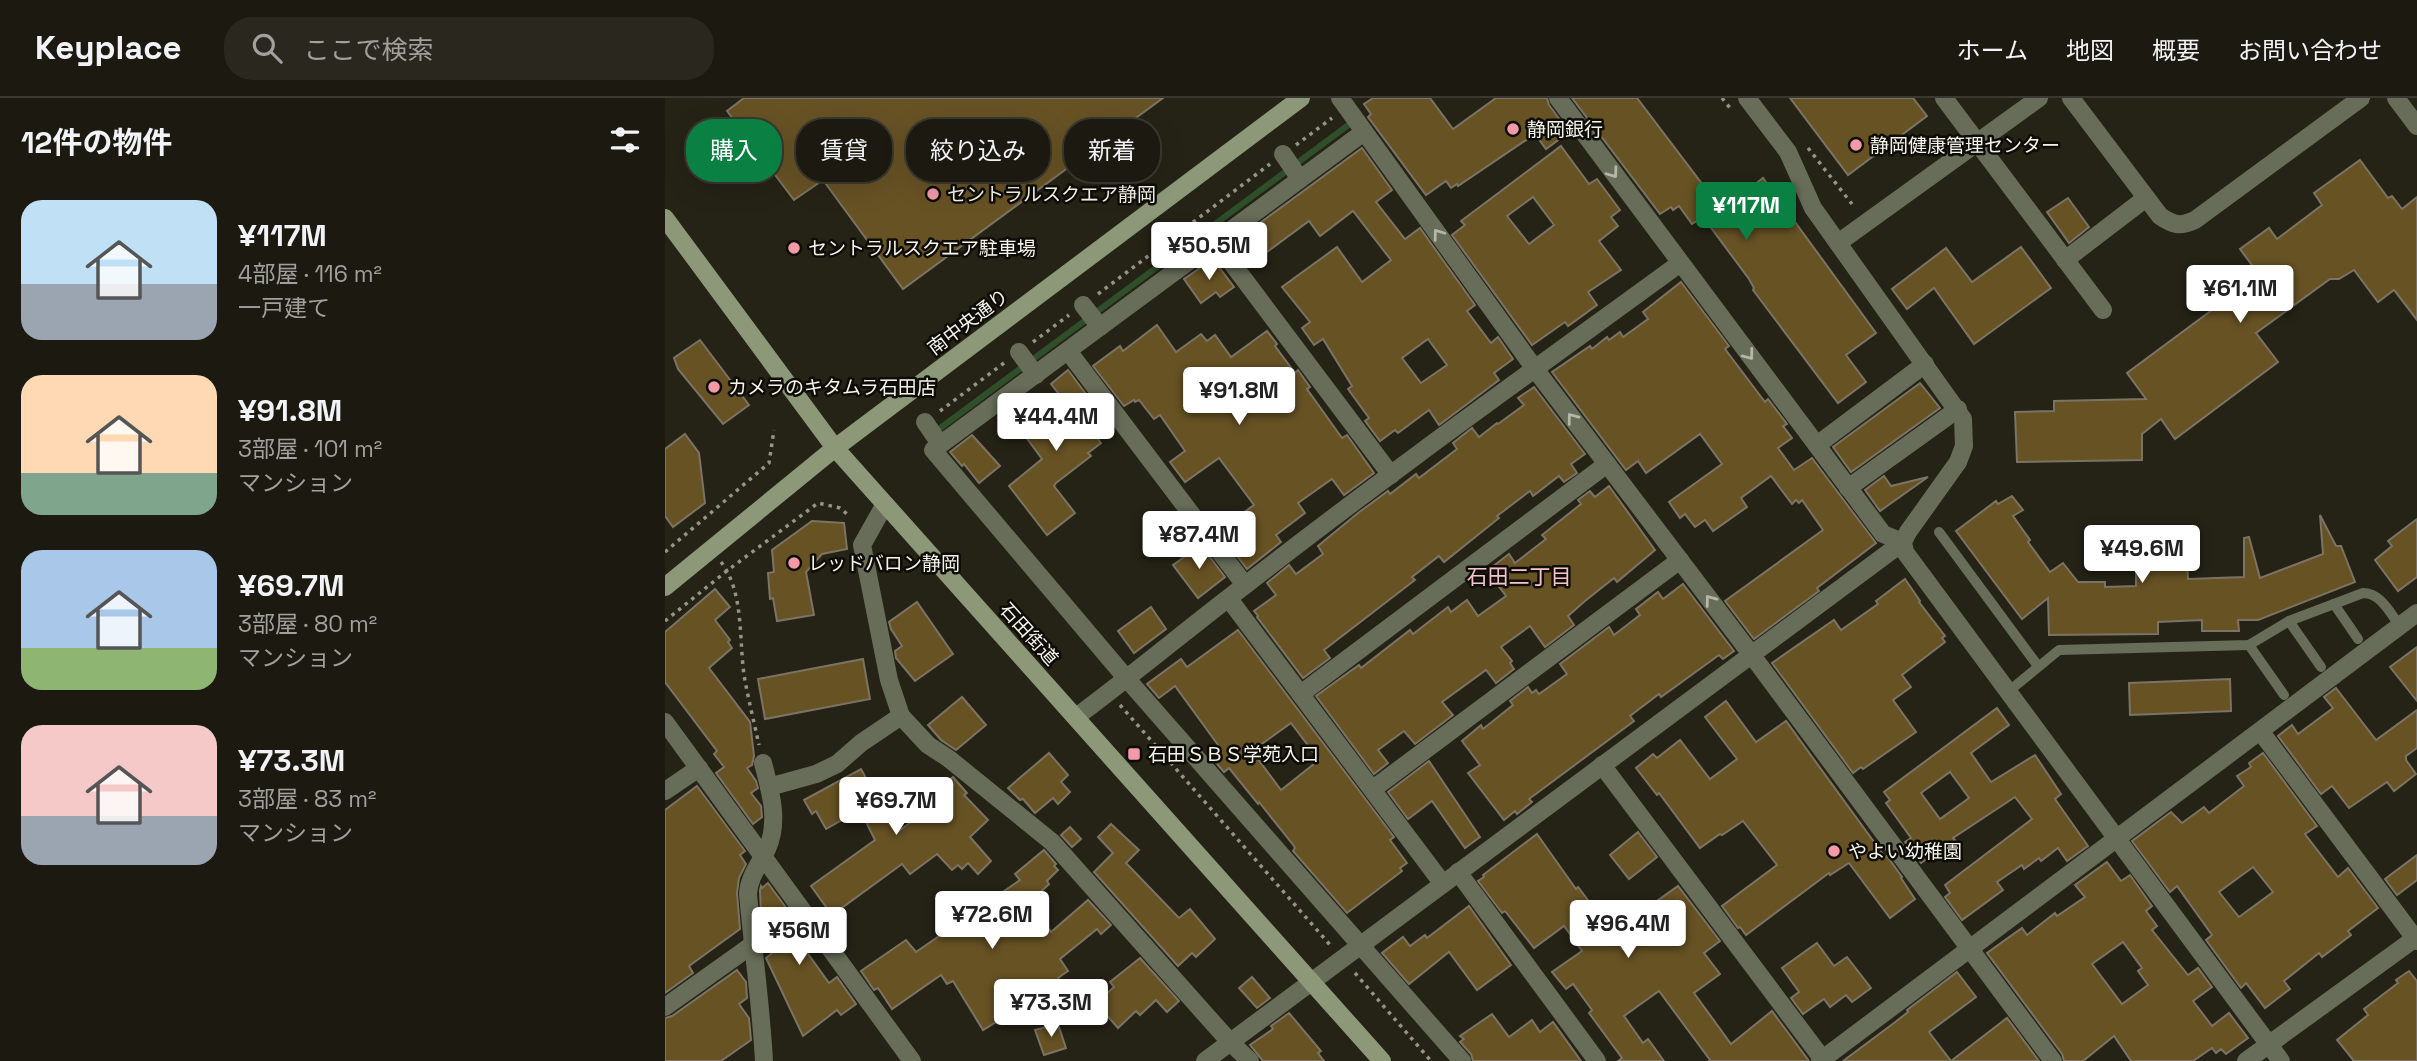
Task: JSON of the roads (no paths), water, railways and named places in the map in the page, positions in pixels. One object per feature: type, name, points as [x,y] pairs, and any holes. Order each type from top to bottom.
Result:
[{"type":"street","name":"南中央通り","points":[[665,587],[835,448],[1301,98]]},
{"type":"street","points":[[1558,98],[1679,264],[1883,534],[1903,542]]},
{"type":"street","points":[[1205,1061],[1903,542],[1958,462],[1964,446],[1963,419],[1958,409],[1814,208],[1788,152],[1747,98]]},
{"type":"street","points":[[1944,98],[2103,310]]},
{"type":"street","points":[[1838,243],[2039,98]]},
{"type":"street","points":[[2071,98],[2160,216],[2171,224],[2182,226],[2195,220],[2361,98]]},
{"type":"street","points":[[2396,98],[2417,125]]},
{"type":"street","points":[[1343,105],[1535,369],[1751,654],[2053,1061]]},
{"type":"street","points":[[1364,132],[933,450],[1128,679],[1462,1061]]},
{"type":"street","points":[[1283,155],[1300,179]]},
{"type":"street","points":[[2065,260],[2146,198]]},
{"type":"street","name":"石田街道","points":[[665,218],[835,448],[1383,1061]]},
{"type":"street","points":[[1216,242],[1391,475]]},
{"type":"street","points":[[1076,717],[1391,475],[1679,264]]},
{"type":"street","points":[[1083,304],[1100,327]]},
{"type":"street","points":[[1068,351],[1245,585]]},
{"type":"street","points":[[1019,352],[1036,374]]},
{"type":"street","points":[[1817,445],[1925,364]]},
{"type":"street","points":[[1848,488],[1958,409]]},
{"type":"street","points":[[925,422],[940,444]]},
{"type":"street","points":[[1302,693],[1607,464]]},
{"type":"street","points":[[885,505],[862,545],[889,680],[901,716],[928,745],[1052,842],[1250,1061]]},
{"type":"street","points":[[1903,542],[1912,564],[2009,691],[2281,1061]]},
{"type":"street","points":[[1373,789],[1680,560]]},
{"type":"street","points":[[1229,599],[1443,884]]},
{"type":"street","points":[[1602,765],[1823,1060],[1968,948],[2410,624]]},
{"type":"street","points":[[769,787],[816,774],[837,764],[861,743],[901,716]]},
{"type":"street","points":[[665,722],[912,1061]]},
{"type":"street","points":[[2246,1061],[2416,939],[2261,732]]},
{"type":"street","points":[[746,1061],[763,1055],[748,883],[768,847],[772,827],[774,809],[763,763]]},
{"type":"street","points":[[665,792],[699,768]]},
{"type":"street","points":[[1458,872],[1597,1061]]},
{"type":"street","points":[[665,1007],[752,945]]},
{"type":"lane","points":[[1939,532],[2038,666]]},
{"type":"lane","points":[[2009,691],[2059,650],[2249,645],[2289,621],[2363,593],[2373,593],[2410,624]]},
{"type":"lane","points":[[2334,604],[2358,639]]},
{"type":"lane","points":[[2289,621],[2321,667]]},
{"type":"lane","points":[[2249,645],[2284,695]]},
{"type":"waterway","points":[[939,429],[1347,126]]},
{"type":"place","name":"静岡銀行","points":[[1513,129]]},
{"type":"place","name":"静岡健康管理センター","points":[[1856,145]]},
{"type":"place","name":"セントラルスクエア静岡","points":[[933,194]]},
{"type":"place","name":"セントラルスクエア駐車場","points":[[794,248]]},
{"type":"place","name":"カメラのキタムラ石田店","points":[[714,387]]},
{"type":"place","name":"レッドバロン静岡","points":[[794,563]]},
{"type":"place","name":"石田ＳＢＳ学苑入口","points":[[1134,754]]},
{"type":"place","name":"やよい幼稚園","points":[[1834,851]]},
{"type":"district","name":"石田二丁目","points":[[1519,576]]}]
